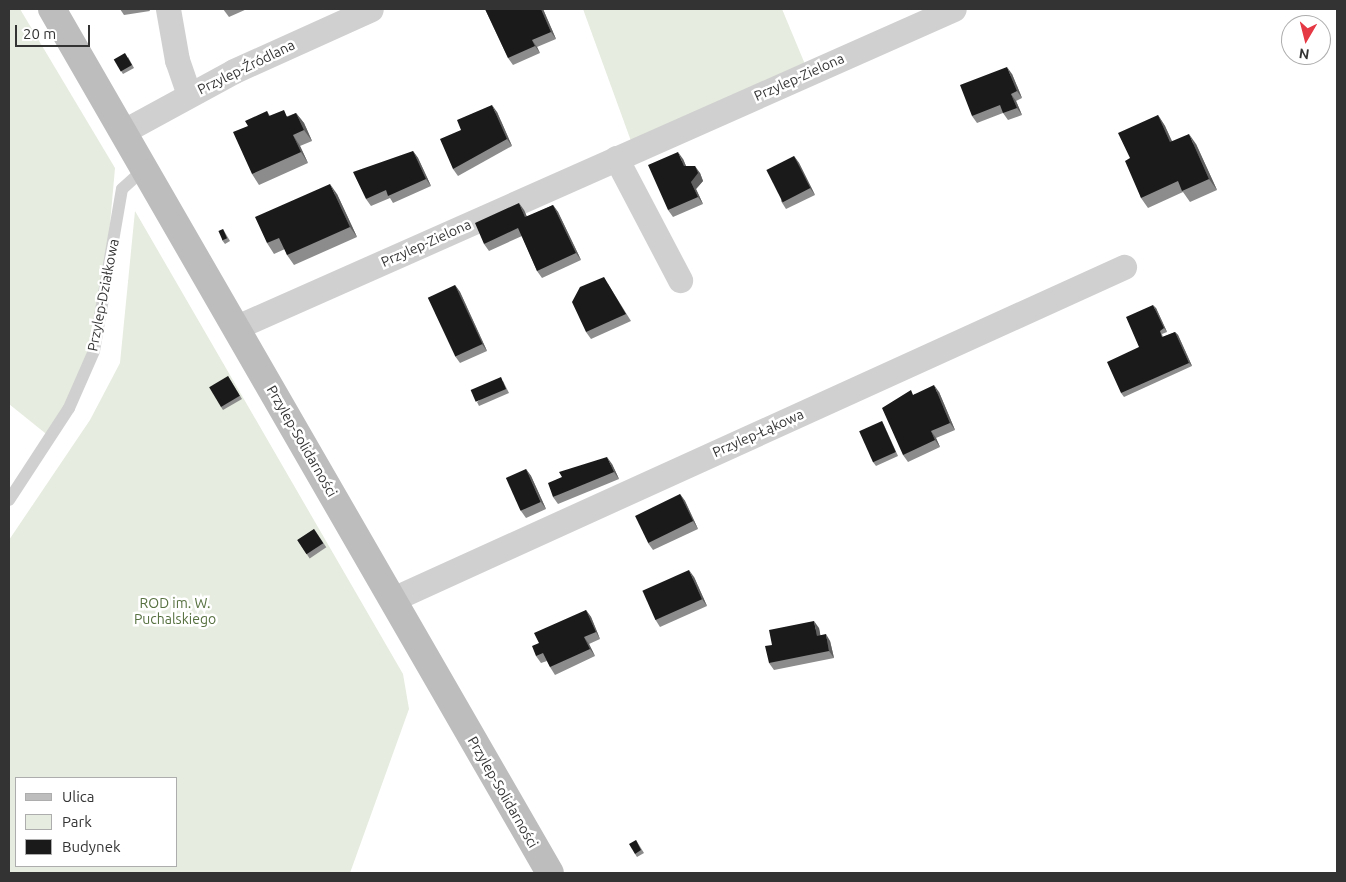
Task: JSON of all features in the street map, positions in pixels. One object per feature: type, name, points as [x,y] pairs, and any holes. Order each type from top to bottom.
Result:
[{"type":"main road","name":"Przylep-Solidarności","points":[[52,9],[550,873]]},
{"type":"street","points":[[168,9],[176,60],[189,94]]},
{"type":"street","name":"Przylep-Źródlana","points":[[124,131],[189,94],[371,9]]},
{"type":"street","name":"Przylep-Zielona","points":[[236,327],[954,9]]},
{"type":"street","points":[[616,158],[680,280]]},
{"type":"street","name":"Przylep-Łąkowa","points":[[392,599],[1124,267]]},
{"type":"lane","name":"Przylep-Działkowa","points":[[9,500],[69,408],[94,351],[122,189],[145,168]]},
{"type":"green space","points":[[9,9],[20,9],[115,168],[103,302],[86,370],[50,437],[9,404]]},
{"type":"green space","points":[[583,9],[782,9],[807,69],[631,141]]},
{"type":"green space","name":"ROD im. W. Puchalskiego","points":[[135,211],[403,674],[409,709],[350,873],[9,873],[9,540],[90,420],[120,363]]},
{"type":"building","points":[[485,9],[541,9],[551,32],[532,40],[535,46],[508,58]]},
{"type":"building","points":[[125,53],[132,65],[121,72],[114,60]]},
{"type":"building","points":[[1007,67],[1017,91],[1011,94],[1017,108],[1003,113],[1000,105],[972,116],[960,85]]},
{"type":"building","points":[[492,105],[507,139],[453,169],[440,139],[461,130],[457,120]]},
{"type":"building","points":[[284,110],[287,117],[296,113],[304,130],[293,135],[301,152],[252,174],[233,132],[248,126],[245,121],[267,111],[269,116]]},
{"type":"building","points":[[1158,115],[1170,142],[1189,134],[1209,179],[1182,191],[1178,181],[1141,198],[1125,161],[1130,158],[1118,133]]},
{"type":"building","points":[[413,151],[426,179],[388,196],[386,190],[366,199],[353,172]]},
{"type":"building","points":[[678,152],[684,166],[695,166],[698,173],[691,182],[698,197],[668,210],[648,165]]},
{"type":"building","points":[[794,156],[810,188],[783,202],[766,170]]},
{"type":"building","points":[[330,184],[350,227],[287,255],[279,238],[267,243],[255,217]]},
{"type":"building","points":[[519,203],[525,217],[553,205],[576,253],[537,271],[518,228],[484,244],[475,223]]},
{"type":"building","points":[[223,229],[227,238],[222,240],[218,231]]},
{"type":"building","points":[[604,277],[626,314],[586,332],[572,302],[580,287]]},
{"type":"building","points":[[455,285],[482,344],[455,357],[428,298]]},
{"type":"building","points":[[1153,305],[1164,328],[1160,331],[1162,337],[1175,332],[1189,363],[1121,393],[1107,362],[1139,347],[1126,317]]},
{"type":"building","points":[[228,376],[240,396],[221,407],[209,387]]},
{"type":"building","points":[[501,377],[506,389],[476,402],[471,390]]},
{"type":"building","points":[[934,385],[950,423],[931,431],[935,440],[903,455],[882,408],[911,390],[913,395]]},
{"type":"building","points":[[882,421],[896,452],[873,462],[859,431]]},
{"type":"building","points":[[607,457],[614,472],[553,497],[548,483],[562,477],[559,472]]},
{"type":"building","points":[[526,469],[541,502],[521,511],[506,478]]},
{"type":"building","points":[[680,494],[693,521],[648,543],[635,516]]},
{"type":"building","points":[[314,529],[323,543],[306,554],[297,540]]},
{"type":"building","points":[[689,570],[702,599],[655,620],[642,591]]},
{"type":"building","points":[[586,610],[596,632],[584,637],[590,649],[550,667],[543,653],[536,656],[532,646],[539,643],[534,633]]},
{"type":"building","points":[[814,621],[817,636],[826,634],[829,651],[769,663],[765,646],[772,645],[769,630]]},
{"type":"building","points":[[636,840],[641,850],[635,854],[629,844]]}]
